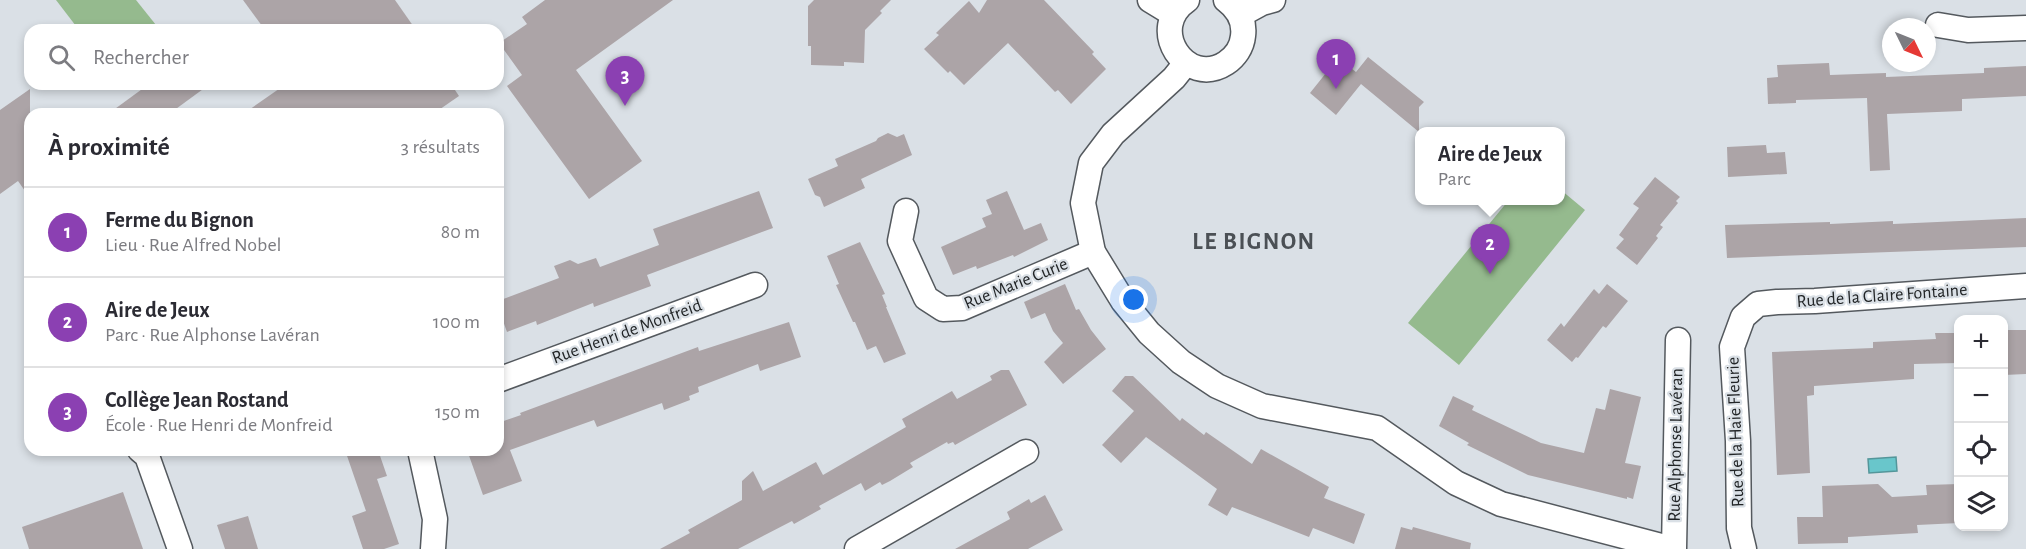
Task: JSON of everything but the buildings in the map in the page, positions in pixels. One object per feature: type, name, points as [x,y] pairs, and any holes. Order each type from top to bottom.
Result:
[{"type":"street","points":[[1150,0],[1180,7],[1169,24],[1172,46],[1186,63],[1197,68],[1209,69],[1221,66],[1239,50],[1243,39],[1243,26],[1233,8],[1273,0]]},
{"type":"street","points":[[1938,25],[1968,30],[2026,28]]},
{"type":"street","name":"Rue Alphonse Lavéran","points":[[1186,63],[1174,78],[1113,134],[1091,164],[1083,203],[1093,252],[1123,301],[1149,333],[1181,362],[1217,386],[1262,406],[1377,428],[1456,483],[1501,504],[1673,549],[1678,340]]},
{"type":"street","name":"Rue Marie Curie","points":[[906,211],[900,241],[926,298],[943,309],[962,308],[1093,252]]},
{"type":"street","name":"Rue Henri de Monfreid","points":[[504,378],[755,285]]},
{"type":"street","name":"Rue de la Claire Fontaine","points":[[1743,317],[1758,304],[1767,303],[2026,286]]},
{"type":"street","name":"Rue de la Haie Fleurie","points":[[1743,317],[1732,347],[1738,441],[1739,528],[1744,549]]},
{"type":"street","points":[[857,549],[889,542],[1026,452]]},
{"type":"street","points":[[147,456],[180,549]]},
{"type":"street","points":[[421,456],[435,519],[433,549]]},
{"type":"green space","points":[[56,0],[136,0],[155,24],[74,24]]},
{"type":"green space","points":[[1565,193],[1585,210],[1459,365],[1408,323],[1505,205],[1565,205]]},
{"type":"water","points":[[1896,457],[1897,471],[1869,473],[1868,459]]},
{"type":"place","name":"Ferme du Bignon","points":[[1336,89]]},
{"type":"place","name":"Collège Jean Rostand","points":[[625,106]]},
{"type":"place","name":"Aire de Jeux","points":[[1490,274]]},
{"type":"district","name":"LE BIGNON","points":[[1254,242]]}]
